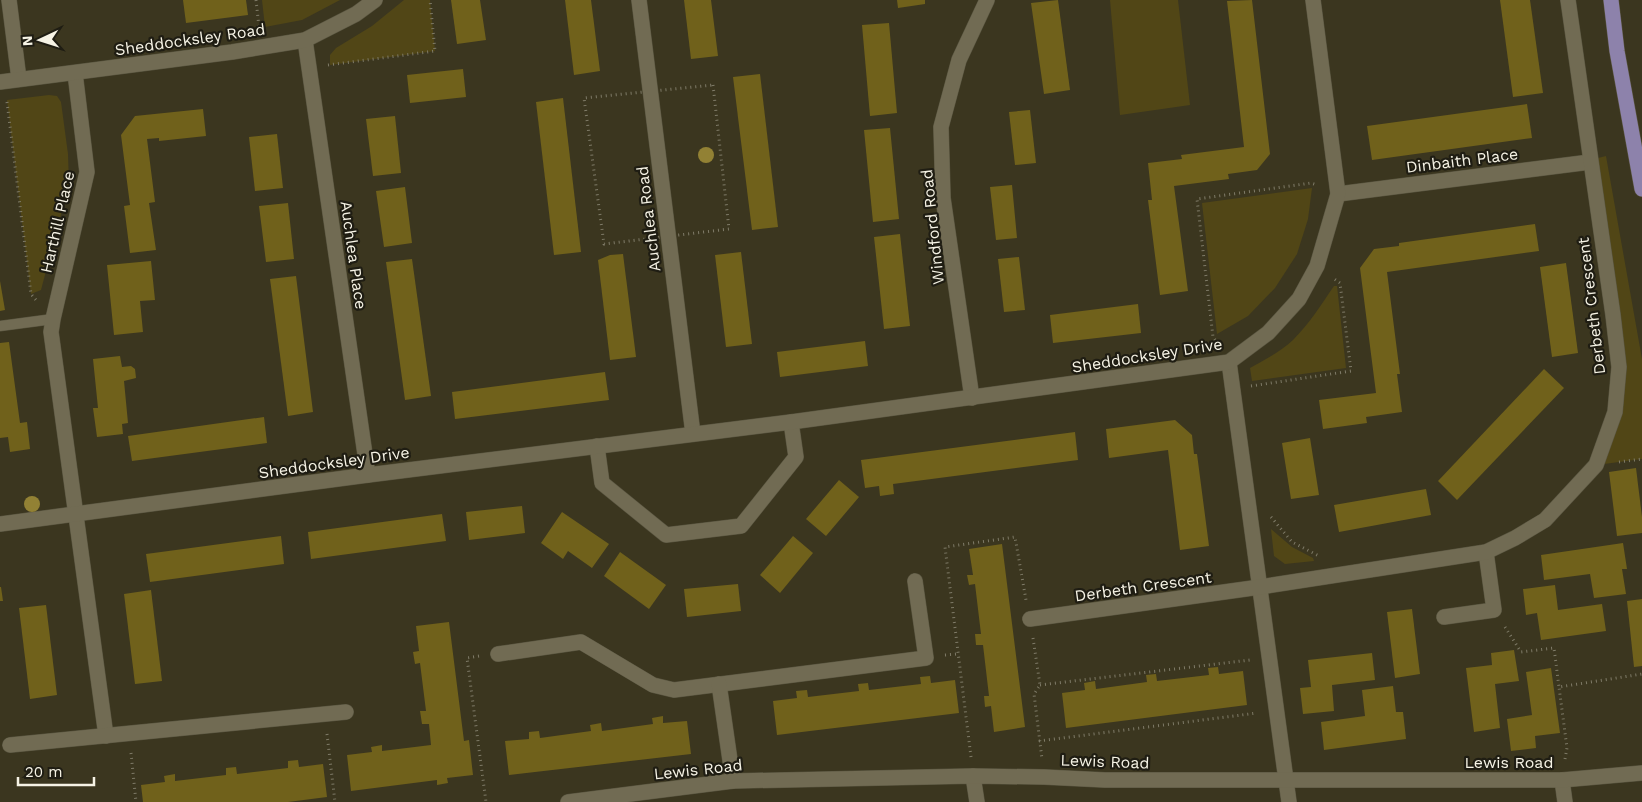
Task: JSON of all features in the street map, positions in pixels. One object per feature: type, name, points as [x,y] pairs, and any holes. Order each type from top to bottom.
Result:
[{"type":"main road","points":[[1611,0],[1642,189]]},
{"type":"street","points":[[9,0],[19,79]]},
{"type":"street","name":"Sheddocksley Road","points":[[2,82],[305,40],[356,14],[375,0]]},
{"type":"street","name":"Auchlea Road","points":[[639,0],[692,434]]},
{"type":"street","name":"Windford Road","points":[[972,398],[943,198],[941,127],[959,60],[987,0]]},
{"type":"street","name":"Sheddocksley Drive","points":[[0,524],[368,475],[791,422],[1229,362],[1268,333],[1299,299],[1317,266],[1338,194],[1313,0]]},
{"type":"street","name":"Derbeth Crescent","points":[[1030,619],[1260,587],[1486,552],[1515,538],[1545,520],[1590,472],[1596,464],[1615,412],[1619,367],[1614,315],[1590,162],[1568,0]]},
{"type":"street","name":"Auchlea Place","points":[[305,40],[368,475]]},
{"type":"street","name":"Harthill Place","points":[[75,73],[88,172],[53,319],[52,332],[76,514]]},
{"type":"street","name":"Dinbaith Place","points":[[1338,194],[1590,162]]},
{"type":"street","points":[[1229,362],[1289,802]]},
{"type":"street","points":[[597,446],[602,483],[666,535],[741,526],[796,457],[791,422]]},
{"type":"street","points":[[76,514],[106,736]]},
{"type":"street","points":[[1444,617],[1494,610],[1486,552]]},
{"type":"street","points":[[498,654],[581,642],[653,685],[674,690],[926,658],[915,580]]},
{"type":"street","points":[[719,684],[732,781]]},
{"type":"street","points":[[10,745],[346,712]]},
{"type":"street","name":"Lewis Road","points":[[568,802],[732,781],[974,776],[1105,780],[1562,780],[1642,773]]},
{"type":"street","points":[[974,776],[977,802]]},
{"type":"street","points":[[1562,780],[1565,802]]},
{"type":"lane","points":[[0,326],[53,319]]},
{"type":"path","points":[[256,0],[262,47]]},
{"type":"path","points":[[309,67],[435,51],[430,0]]},
{"type":"path","name":"Harthill Place","points":[[2,82],[31,294],[53,319]]},
{"type":"path","points":[[1317,266],[1340,283],[1351,371],[1250,386],[1229,362],[1213,337],[1197,199],[1312,183],[1338,194]]},
{"type":"path","points":[[1271,516],[1292,542],[1323,558]]},
{"type":"path","points":[[974,776],[945,547],[1015,537],[1040,685],[1034,694],[1044,777]]},
{"type":"path","points":[[1494,610],[1521,652],[1554,648],[1567,748],[1562,780]]},
{"type":"path","points":[[486,802],[467,658],[498,654]]},
{"type":"path","points":[[1040,685],[1270,658]]},
{"type":"path","points":[[1559,687],[1642,674]]},
{"type":"path","points":[[1040,741],[1277,710]]},
{"type":"path","points":[[325,714],[334,802]]},
{"type":"path","points":[[129,733],[136,802]]},
{"type":"shaded area","points":[[262,0],[340,0],[302,20],[265,27]]},
{"type":"shaded area","points":[[404,0],[430,0],[435,51],[330,65],[330,55],[336,48],[372,26]]},
{"type":"shaded area","points":[[1110,0],[1178,0],[1190,105],[1120,115]]},
{"type":"shaded area","points":[[49,95],[57,96],[61,102],[68,154],[69,184],[41,290],[31,294],[7,100]]},
{"type":"shaded area","points":[[1606,156],[1642,359],[1642,459],[1604,464],[1622,411],[1598,158]]},
{"type":"shaded area","points":[[1312,188],[1308,219],[1297,254],[1275,288],[1248,316],[1217,334],[1202,203]]},
{"type":"shaded area","points":[[1334,286],[1337,286],[1346,368],[1252,381],[1250,368],[1293,340],[1310,321]]},
{"type":"shaded area","points":[[1271,529],[1292,547],[1313,558],[1314,561],[1285,564],[1274,556]]},
{"type":"building","points":[[183,0],[246,0],[248,15],[186,23]]},
{"type":"building","points":[[451,0],[480,0],[486,40],[457,44]]},
{"type":"building","points":[[565,0],[591,0],[600,71],[574,75]]},
{"type":"building","points":[[684,0],[711,0],[718,56],[691,59]]},
{"type":"building","points":[[897,0],[925,0],[925,4],[898,8]]},
{"type":"building","points":[[1058,0],[1070,90],[1044,94],[1031,3]]},
{"type":"building","points":[[1252,0],[1270,154],[1257,170],[1228,174],[1229,179],[1174,186],[1188,291],[1160,295],[1148,200],[1152,200],[1148,163],[1182,159],[1181,155],[1244,147],[1227,1]]},
{"type":"building","points":[[1500,0],[1530,0],[1543,93],[1513,97]]},
{"type":"building","points":[[889,23],[897,113],[870,116],[862,25]]},
{"type":"building","points":[[463,69],[466,97],[410,103],[407,75]]},
{"type":"building","points":[[760,74],[778,227],[752,230],[733,77]]},
{"type":"building","points":[[563,98],[581,252],[554,255],[536,102]]},
{"type":"building","points":[[1527,104],[1532,138],[1372,160],[1367,126]]},
{"type":"building","points":[[203,109],[206,136],[159,141],[159,138],[147,139],[155,202],[149,203],[156,250],[130,253],[124,206],[130,205],[121,135],[135,116]]},
{"type":"building","points":[[1030,110],[1036,163],[1015,165],[1009,112]]},
{"type":"building","points":[[395,116],[401,173],[373,176],[366,119]]},
{"type":"building","points":[[890,128],[899,219],[873,222],[864,130]]},
{"type":"building","points":[[277,134],[283,188],[255,191],[249,137]]},
{"type":"building","points":[[1012,185],[1017,238],[996,240],[990,187]]},
{"type":"building","points":[[405,187],[412,243],[384,247],[376,191]]},
{"type":"building","points":[[288,203],[294,259],[266,262],[259,206]]},
{"type":"building","points":[[1535,224],[1539,251],[1387,272],[1400,374],[1397,374],[1402,412],[1366,417],[1367,423],[1323,429],[1319,400],[1376,393],[1360,268],[1374,249],[1399,246],[1399,243]]},
{"type":"building","points":[[900,234],[910,326],[884,329],[874,237]]},
{"type":"building","points":[[741,252],[752,344],[726,347],[715,255]]},
{"type":"building","points":[[623,254],[636,357],[610,360],[598,260],[610,255]]},
{"type":"building","points":[[1019,257],[1025,310],[1004,312],[998,259]]},
{"type":"building","points":[[412,259],[431,396],[405,400],[386,262]]},
{"type":"building","points":[[151,261],[155,300],[140,301],[143,332],[114,335],[107,265]]},
{"type":"building","points":[[1566,263],[1578,353],[1552,357],[1540,267]]},
{"type":"building","points":[[296,276],[313,412],[288,416],[270,279]]},
{"type":"building","points":[[0,281],[5,310],[0,311]]},
{"type":"building","points":[[1138,304],[1141,333],[1053,343],[1050,315]]},
{"type":"building","points":[[865,341],[868,366],[780,377],[777,352]]},
{"type":"building","points":[[9,342],[20,423],[27,422],[30,449],[10,452],[8,437],[0,438],[0,343]]},
{"type":"building","points":[[120,356],[122,367],[131,366],[135,369],[136,378],[124,381],[128,423],[122,424],[123,434],[97,437],[93,408],[98,408],[93,359]]},
{"type":"building","points":[[1544,369],[1564,388],[1457,500],[1438,481]]},
{"type":"building","points":[[605,372],[609,400],[455,419],[452,392]]},
{"type":"building","points":[[264,417],[267,443],[132,461],[128,436]]},
{"type":"building","points":[[1175,420],[1192,435],[1194,454],[1197,454],[1209,546],[1180,550],[1168,450],[1109,458],[1106,429]]},
{"type":"building","points":[[1075,432],[1078,460],[893,484],[894,494],[880,496],[879,486],[865,488],[861,460]]},
{"type":"building","points":[[1310,438],[1319,495],[1291,499],[1282,443]]},
{"type":"building","points":[[1636,468],[1642,533],[1617,536],[1609,472]]},
{"type":"building","points":[[839,480],[859,497],[826,536],[806,519]]},
{"type":"building","points":[[1426,489],[1431,515],[1339,532],[1334,505]]},
{"type":"building","points":[[522,506],[525,533],[469,540],[466,512]]},
{"type":"building","points":[[562,512],[609,544],[592,568],[568,551],[563,559],[541,543]]},
{"type":"building","points":[[442,514],[446,541],[311,559],[308,532]]},
{"type":"building","points":[[281,536],[284,564],[150,582],[146,554]]},
{"type":"building","points":[[793,536],[813,553],[780,593],[760,575]]},
{"type":"building","points":[[1623,543],[1627,569],[1622,569],[1626,594],[1594,598],[1590,574],[1544,580],[1541,555]]},
{"type":"building","points":[[1002,544],[1025,727],[994,732],[991,706],[985,707],[984,696],[989,696],[983,645],[976,645],[975,634],[981,634],[975,584],[969,585],[967,575],[973,575],[969,549]]},
{"type":"building","points":[[620,552],[666,585],[649,609],[604,576]]},
{"type":"building","points":[[738,584],[741,611],[687,617],[684,589]]},
{"type":"building","points":[[1555,585],[1558,610],[1602,604],[1606,631],[1541,640],[1537,613],[1526,615],[1523,589]]},
{"type":"building","points":[[1,587],[3,601],[0,601]]},
{"type":"building","points":[[151,590],[162,681],[135,684],[124,594]]},
{"type":"building","points":[[1642,599],[1642,666],[1634,667],[1627,601]]},
{"type":"building","points":[[46,605],[57,695],[30,699],[19,608]]},
{"type":"building","points":[[1412,609],[1420,674],[1395,678],[1387,612]]},
{"type":"building","points":[[449,622],[464,741],[469,740],[473,775],[447,778],[448,783],[437,785],[437,780],[351,791],[347,755],[372,752],[371,747],[382,745],[382,751],[431,745],[429,724],[422,724],[420,711],[426,711],[420,663],[415,664],[413,652],[419,651],[416,626]]},
{"type":"building","points":[[1514,650],[1519,681],[1495,684],[1500,728],[1474,732],[1466,668],[1492,665],[1491,653]]},
{"type":"building","points":[[1372,653],[1375,680],[1332,685],[1334,711],[1303,714],[1300,688],[1311,687],[1308,660]]},
{"type":"building","points":[[1218,667],[1219,674],[1243,671],[1247,705],[1066,728],[1062,693],[1085,690],[1084,683],[1095,681],[1096,689],[1147,682],[1146,675],[1156,674],[1157,681],[1209,675],[1208,668]]},
{"type":"building","points":[[1551,668],[1560,733],[1535,736],[1536,748],[1511,751],[1507,719],[1532,715],[1526,672]]},
{"type":"building","points":[[930,676],[931,683],[955,680],[959,713],[777,735],[773,701],[797,698],[796,691],[807,690],[808,697],[859,691],[858,684],[868,683],[869,690],[921,684],[920,677]]},
{"type":"building","points":[[1393,686],[1396,712],[1403,712],[1406,739],[1324,750],[1321,722],[1365,716],[1362,690]]},
{"type":"building","points":[[663,716],[663,723],[687,721],[691,754],[509,775],[505,741],[529,739],[529,732],[539,731],[540,738],[591,731],[590,725],[601,723],[602,731],[653,724],[652,718]]},
{"type":"building","points":[[298,760],[299,767],[323,764],[327,797],[288,802],[143,802],[141,785],[165,782],[164,776],[175,774],[175,781],[226,775],[226,768],[236,767],[237,774],[288,768],[288,761]]}]
